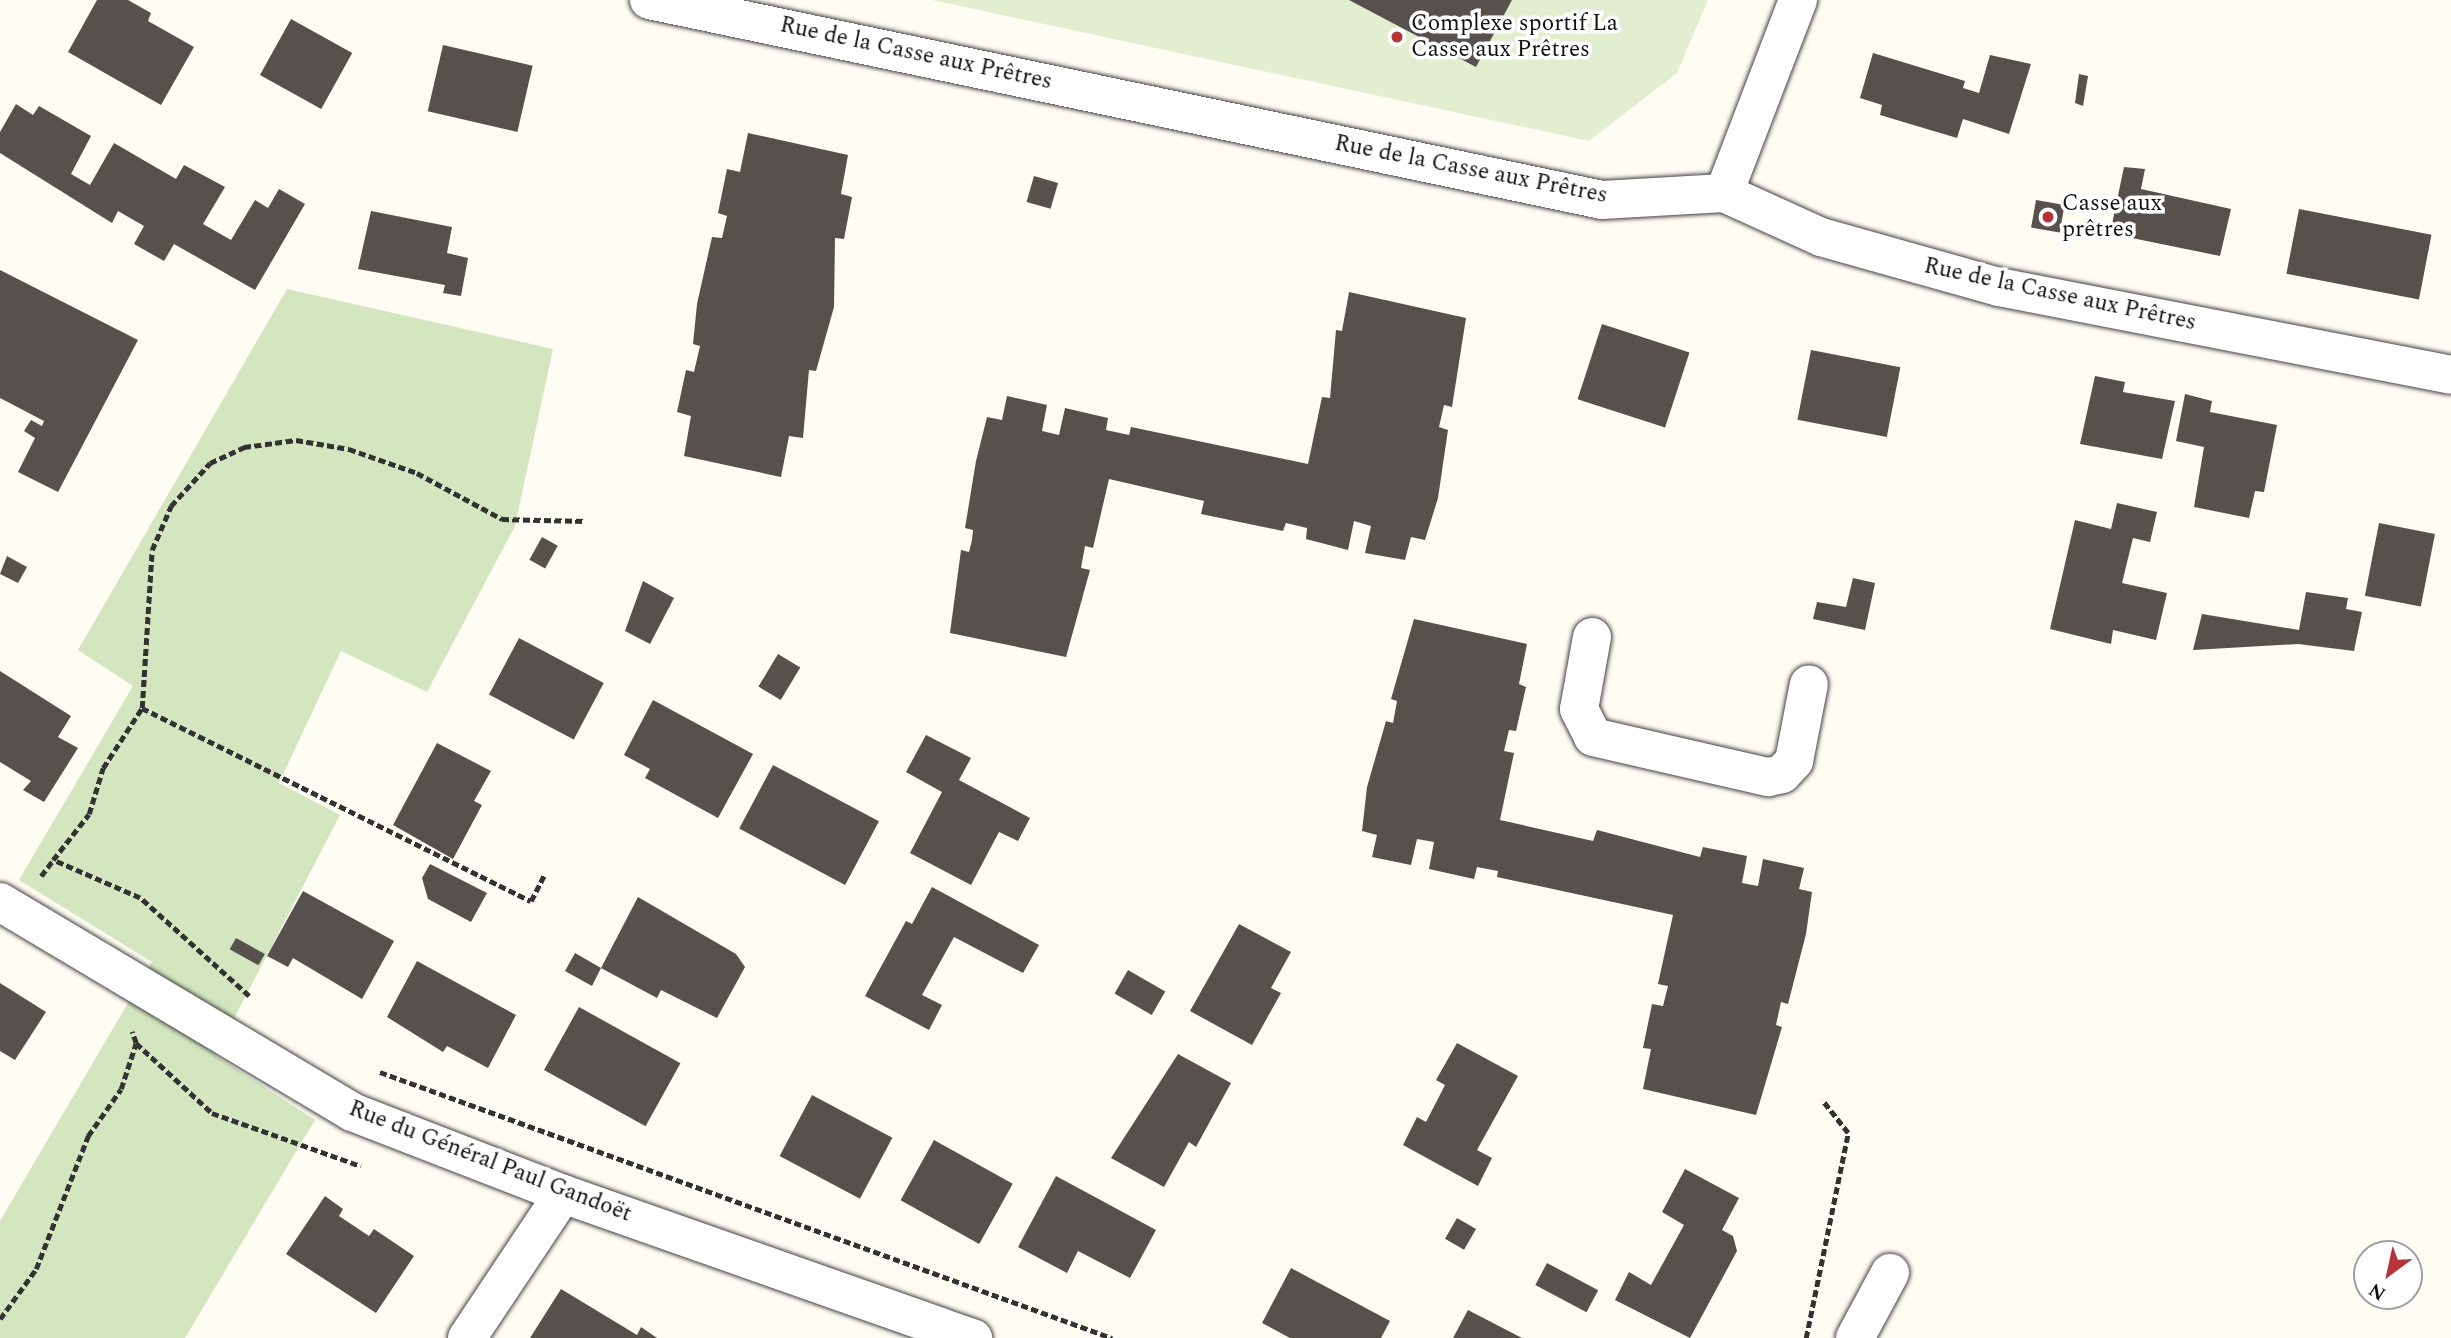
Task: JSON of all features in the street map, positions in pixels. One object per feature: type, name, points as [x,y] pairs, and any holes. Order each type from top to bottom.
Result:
[{"type":"street","name":"Rue de la Casse aux Prêtres","points":[[649,0],[1602,200],[1724,193],[1821,237],[1999,287],[2451,375]]},
{"type":"street","points":[[1724,193],[1798,0]]},
{"type":"street","points":[[1592,637],[1579,709],[1592,737],[1768,777],[1782,774],[1794,761],[1809,684]]},
{"type":"street","name":"Rue du Général Paul Gandoët","points":[[0,902],[352,1112],[563,1194],[973,1338]]},
{"type":"street","points":[[467,1338],[563,1194]]},
{"type":"street","points":[[1855,1338],[1890,1273]]},
{"type":"path","points":[[261,1005],[141,898],[52,860],[89,814],[103,768],[142,708],[152,550],[171,506],[211,463],[244,447],[296,440],[349,449],[417,473],[502,519],[586,521]]},
{"type":"path","points":[[142,708],[531,901],[545,873]]},
{"type":"path","points":[[0,1319],[36,1269],[88,1136],[121,1089],[136,1042],[120,973]]},
{"type":"path","points":[[371,1069],[1112,1338]]},
{"type":"path","points":[[1806,1338],[1849,1133],[1822,1100]]},
{"type":"green space","name":"Complexe sportif La Casse aux Prêtres","points":[[932,0],[1708,0],[1677,73],[1589,141]]},
{"type":"green space","points":[[287,289],[553,349],[515,526],[427,692],[341,651],[279,783],[340,815],[215,1055],[315,1120],[185,1338],[0,1338],[0,1221],[152,962],[19,880],[133,686],[78,650]]},
{"type":"building","points":[[97,0],[128,0],[151,13],[148,21],[194,47],[161,105],[68,52]]},
{"type":"building","points":[[1349,0],[1512,0],[1476,67]]},
{"type":"building","points":[[291,19],[352,53],[321,109],[260,75]]},
{"type":"building","points":[[443,45],[533,66],[517,132],[428,111]]},
{"type":"building","points":[[1873,53],[1965,81],[1963,88],[1979,93],[1990,55],[2031,64],[2009,134],[1963,119],[1957,138],[1880,115],[1882,105],[1860,98]]},
{"type":"building","points":[[2079,74],[2088,76],[2083,106],[2075,103]]},
{"type":"building","points":[[16,104],[33,115],[39,106],[91,136],[71,174],[90,185],[114,143],[176,179],[184,165],[225,187],[203,224],[231,240],[255,200],[268,208],[279,189],[305,204],[255,290],[174,244],[164,261],[134,244],[144,226],[118,211],[112,223],[0,153],[0,132]]},
{"type":"building","points":[[748,133],[848,155],[841,194],[852,197],[844,239],[835,238],[834,307],[816,371],[809,370],[803,438],[789,436],[781,477],[684,456],[691,416],[677,412],[686,370],[694,372],[700,346],[693,344],[697,304],[712,237],[722,238],[727,216],[718,213],[727,169],[740,172]]},
{"type":"building","points":[[2124,167],[2145,169],[2141,189],[2231,209],[2220,256],[2132,238],[2134,229],[2112,224]]},
{"type":"building","points":[[1034,176],[1058,183],[1051,209],[1027,202]]},
{"type":"building","name":"Casse aux prêtres","points":[[2036,200],[2065,205],[2060,233],[2031,228]]},
{"type":"building","points":[[2299,209],[2432,235],[2419,300],[2286,274]]},
{"type":"building","points":[[371,211],[452,227],[447,253],[468,258],[461,296],[443,293],[445,285],[358,269]]},
{"type":"building","points":[[0,270],[138,340],[58,492],[18,472],[35,438],[24,431],[31,420],[42,426],[44,421],[0,398]]},
{"type":"building","points":[[1349,292],[1466,318],[1452,407],[1444,405],[1439,427],[1448,430],[1438,498],[1425,540],[1411,537],[1405,560],[1365,553],[1371,526],[1354,521],[1348,550],[1306,539],[1307,528],[1286,523],[1283,531],[1201,514],[1204,501],[1109,479],[1093,548],[1085,546],[1081,568],[1090,570],[1066,657],[950,633],[961,550],[969,552],[972,540],[973,530],[965,528],[976,461],[987,417],[1002,420],[1007,396],[1047,405],[1042,431],[1059,435],[1065,408],[1108,418],[1106,430],[1129,435],[1131,427],[1308,464],[1322,397],[1330,398],[1336,330],[1342,331]]},
{"type":"building","points":[[1602,324],[1689,352],[1665,428],[1578,399]]},
{"type":"building","points":[[1811,350],[1900,367],[1887,437],[1797,420]]},
{"type":"building","points":[[2095,376],[2125,382],[2123,392],[2175,401],[2162,459],[2080,444]]},
{"type":"building","points":[[2185,394],[2212,401],[2210,412],[2277,425],[2264,492],[2255,491],[2249,518],[2194,507],[2204,447],[2176,441]]},
{"type":"building","points":[[2117,503],[2157,512],[2150,542],[2133,538],[2122,583],[2167,593],[2156,640],[2113,630],[2111,644],[2050,629],[2075,520],[2111,529]]},
{"type":"building","points":[[2379,523],[2435,534],[2421,607],[2365,596]]},
{"type":"building","points":[[542,537],[558,546],[545,568],[529,560]]},
{"type":"building","points":[[7,556],[27,567],[18,583],[0,574]]},
{"type":"building","points":[[1853,578],[1875,583],[1865,630],[1813,619],[1817,602],[1846,607]]},
{"type":"building","points":[[643,581],[674,598],[650,644],[625,631]]},
{"type":"building","points":[[2306,592],[2348,598],[2346,609],[2362,612],[2354,651],[2298,644],[2193,650],[2202,614],[2299,630]]},
{"type":"building","points":[[1414,619],[1527,644],[1519,684],[1526,687],[1516,731],[1509,730],[1504,751],[1514,753],[1500,820],[1593,841],[1597,830],[1700,857],[1703,847],[1747,856],[1742,883],[1758,886],[1763,859],[1804,868],[1799,889],[1812,892],[1806,934],[1788,1004],[1781,1002],[1776,1025],[1782,1027],[1756,1115],[1643,1089],[1651,1049],[1643,1048],[1652,1004],[1663,1006],[1668,986],[1658,984],[1673,915],[1497,877],[1498,871],[1477,867],[1474,879],[1429,869],[1434,842],[1417,839],[1411,865],[1372,857],[1377,835],[1362,831],[1367,787],[1386,721],[1393,723],[1397,701],[1391,699]]},
{"type":"building","points":[[519,638],[604,683],[574,740],[489,695]]},
{"type":"building","points":[[778,654],[800,667],[781,700],[758,687]]},
{"type":"building","points":[[0,671],[71,716],[58,737],[78,748],[44,802],[23,790],[31,781],[0,762]]},
{"type":"building","points":[[653,700],[753,754],[718,818],[645,778],[650,769],[624,755]]},
{"type":"building","points":[[926,735],[971,758],[959,780],[1030,818],[1018,841],[999,832],[971,885],[910,853],[942,792],[906,772]]},
{"type":"building","points":[[437,743],[491,771],[474,801],[482,805],[453,859],[393,825]]},
{"type":"building","points":[[773,765],[879,821],[845,885],[739,829]]},
{"type":"building","points":[[430,864],[487,893],[471,922],[428,899],[422,878]]},
{"type":"building","points":[[932,887],[1039,945],[1023,973],[954,937],[922,995],[942,1005],[929,1030],[865,996],[906,921],[912,924]]},
{"type":"building","points":[[303,891],[394,941],[362,999],[293,958],[288,967],[267,956]]},
{"type":"building","points":[[638,897],[736,954],[745,967],[717,1018],[661,990],[657,998],[601,968]]},
{"type":"building","points":[[1239,924],[1291,952],[1271,988],[1281,993],[1252,1045],[1190,1011]]},
{"type":"building","points":[[236,938],[265,954],[259,965],[230,949]]},
{"type":"building","points":[[575,953],[601,968],[592,986],[565,971]]},
{"type":"building","points":[[417,961],[516,1015],[488,1068],[447,1046],[443,1052],[387,1017]]},
{"type":"building","points":[[1128,970],[1165,992],[1152,1015],[1114,993]]},
{"type":"building","points":[[0,983],[46,1012],[15,1060],[0,1051]]},
{"type":"building","points":[[579,1007],[680,1063],[646,1126],[544,1070]]},
{"type":"building","points":[[1457,1043],[1518,1076],[1477,1150],[1492,1158],[1478,1186],[1403,1145],[1417,1117],[1426,1122],[1445,1085],[1436,1080]]},
{"type":"building","points":[[1178,1054],[1231,1083],[1196,1147],[1189,1142],[1164,1187],[1111,1158]]},
{"type":"building","points":[[812,1095],[892,1138],[860,1199],[780,1156]]},
{"type":"building","points":[[934,1140],[1013,1184],[979,1244],[901,1200]]},
{"type":"building","points":[[1685,1169],[1739,1198],[1722,1230],[1733,1236],[1737,1251],[1690,1338],[1615,1300],[1629,1272],[1651,1285],[1684,1225],[1662,1212]]},
{"type":"building","points":[[1056,1176],[1156,1230],[1130,1278],[1078,1251],[1067,1273],[1018,1247]]},
{"type":"building","points":[[325,1196],[343,1209],[339,1216],[369,1236],[374,1229],[414,1256],[376,1313],[286,1254]]},
{"type":"building","points":[[1457,1218],[1476,1229],[1464,1250],[1445,1239]]},
{"type":"building","points":[[1547,1263],[1598,1290],[1586,1312],[1535,1285]]},
{"type":"building","points":[[1291,1268],[1390,1321],[1381,1338],[1290,1338],[1262,1323]]},
{"type":"building","points":[[561,1289],[637,1335],[641,1327],[657,1338],[530,1338]]},
{"type":"building","points":[[1468,1310],[1522,1338],[1453,1338]]},
{"type":"place","name":"Complexe sportif La Casse aux Prêtres","points":[[1397,37]]},
{"type":"place","name":"Casse aux prêtres","points":[[2048,217]]}]
